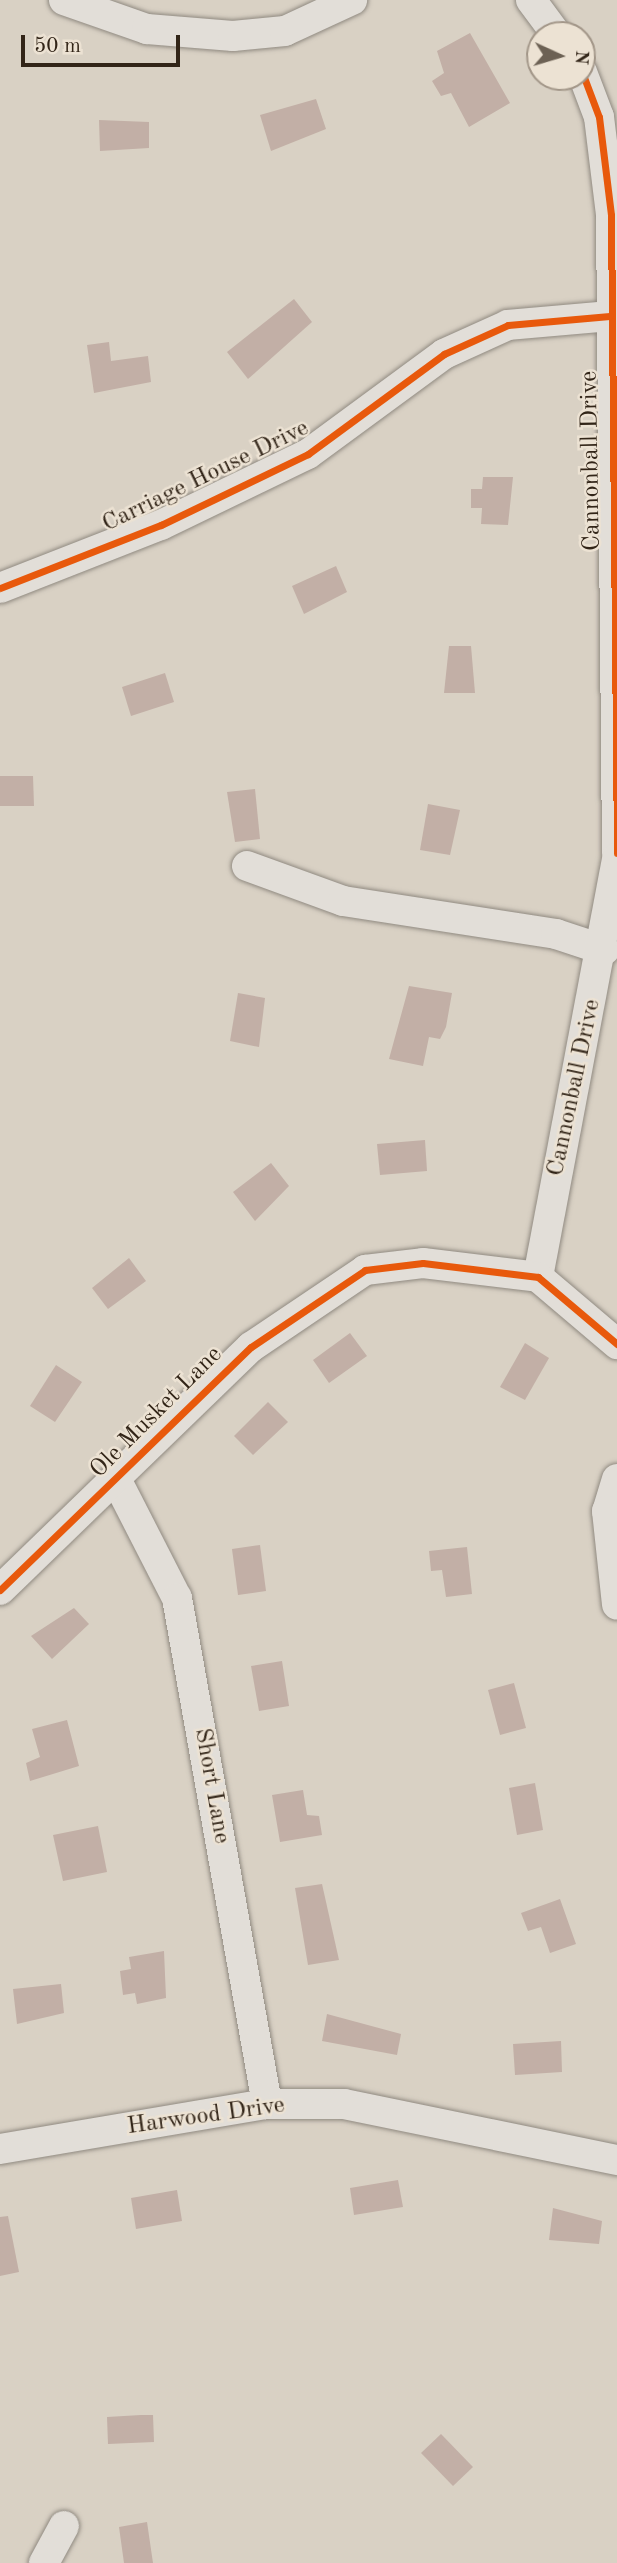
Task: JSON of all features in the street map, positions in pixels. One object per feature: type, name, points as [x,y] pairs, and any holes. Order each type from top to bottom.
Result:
[{"type":"street","points":[[64,0],[147,29],[233,36],[285,31],[352,0]]},
{"type":"street","points":[[531,0],[547,21]]},
{"type":"street","name":"Cannonball Drive","points":[[538,1277],[604,950],[614,918],[617,855],[610,316],[605,151],[588,91]]},
{"type":"street","name":"Carriage House Drive","points":[[0,588],[161,525],[308,454],[444,354],[508,325],[610,316]]},
{"type":"street","points":[[247,866],[343,901],[556,934],[604,950]]},
{"type":"street","name":"Ole Musket Lane","points":[[0,1590],[117,1481],[251,1347],[365,1270],[423,1264],[538,1277]]},
{"type":"street","points":[[538,1277],[617,1344]]},
{"type":"street","points":[[617,1479],[607,1511],[617,1604]]},
{"type":"street","name":"Short Lane","points":[[117,1481],[177,1598],[267,2104]]},
{"type":"street","name":"Harwood Drive","points":[[0,2149],[267,2104],[344,2104],[420,2115],[617,2160]]},
{"type":"street","points":[[44,2563],[64,2526]]},
{"type":"building","points":[[470,33],[510,103],[469,127],[451,93],[441,96],[432,81],[444,73],[437,51]]},
{"type":"building","points":[[316,99],[326,129],[271,151],[260,115]]},
{"type":"building","points":[[99,120],[149,122],[149,148],[100,151]]},
{"type":"building","points":[[294,299],[312,322],[248,379],[227,352]]},
{"type":"building","points":[[109,342],[111,361],[148,356],[151,382],[94,393],[87,345]]},
{"type":"building","points":[[483,477],[513,477],[508,525],[481,524],[482,508],[471,508],[471,489],[482,489]]},
{"type":"building","points":[[336,566],[347,592],[304,614],[292,586]]},
{"type":"building","points":[[449,646],[471,646],[475,693],[444,693]]},
{"type":"building","points":[[165,673],[174,702],[131,716],[122,687]]},
{"type":"building","points":[[0,776],[33,776],[34,806],[0,806]]},
{"type":"building","points":[[255,789],[260,839],[235,842],[227,792]]},
{"type":"building","points":[[428,804],[460,810],[450,855],[420,850]]},
{"type":"building","points":[[409,986],[452,993],[446,1027],[440,1039],[429,1037],[423,1066],[389,1059]]},
{"type":"building","points":[[238,993],[265,998],[259,1047],[230,1041]]},
{"type":"building","points":[[425,1140],[427,1171],[380,1175],[377,1144]]},
{"type":"building","points":[[271,1163],[289,1186],[255,1221],[233,1192]]},
{"type":"building","points":[[129,1258],[146,1281],[108,1309],[92,1288]]},
{"type":"building","points":[[350,1333],[367,1356],[329,1383],[313,1360]]},
{"type":"building","points":[[525,1343],[549,1358],[525,1400],[500,1387]]},
{"type":"building","points":[[56,1365],[82,1382],[55,1422],[30,1406]]},
{"type":"building","points":[[268,1402],[288,1422],[253,1455],[234,1436]]},
{"type":"building","points":[[260,1545],[266,1591],[238,1595],[232,1549]]},
{"type":"building","points":[[467,1547],[472,1594],[446,1597],[442,1570],[431,1571],[429,1551]]},
{"type":"building","points":[[74,1608],[89,1624],[52,1659],[31,1636]]},
{"type":"building","points":[[282,1661],[289,1706],[259,1711],[251,1666]]},
{"type":"building","points":[[514,1683],[526,1728],[500,1735],[488,1690]]},
{"type":"building","points":[[67,1720],[79,1766],[30,1781],[26,1763],[40,1757],[32,1729]]},
{"type":"building","points":[[535,1783],[543,1830],[517,1835],[509,1788]]},
{"type":"building","points":[[303,1790],[307,1815],[319,1816],[322,1835],[280,1842],[272,1795]]},
{"type":"building","points":[[98,1826],[107,1872],[63,1881],[53,1835]]},
{"type":"building","points":[[322,1884],[339,1960],[308,1965],[295,1888]]},
{"type":"building","points":[[560,1899],[576,1944],[550,1953],[541,1927],[528,1931],[521,1913]]},
{"type":"building","points":[[164,1951],[166,1998],[137,2004],[135,1993],[123,1995],[120,1971],[131,1969],[129,1957]]},
{"type":"building","points":[[61,1984],[64,2013],[17,2024],[13,1989]]},
{"type":"building","points":[[327,2014],[401,2034],[397,2055],[322,2041]]},
{"type":"building","points":[[561,2041],[562,2072],[515,2075],[513,2044]]},
{"type":"building","points":[[398,2180],[403,2207],[354,2215],[350,2188]]},
{"type":"building","points":[[177,2190],[182,2221],[136,2229],[131,2198]]},
{"type":"building","points":[[553,2208],[602,2221],[599,2244],[549,2240]]},
{"type":"building","points":[[8,2216],[19,2272],[0,2276],[0,2217]]},
{"type":"building","points":[[153,2415],[154,2442],[108,2444],[107,2417]]},
{"type":"building","points":[[441,2434],[473,2467],[453,2486],[421,2453]]},
{"type":"building","points":[[147,2522],[153,2563],[124,2563],[119,2527]]},
{"type":"cycle path","points":[[589,91],[599,117],[611,215],[617,853]]},
{"type":"cycle path","points":[[0,588],[161,525],[308,454],[444,354],[508,325],[610,316]]},
{"type":"cycle path","points":[[0,1590],[251,1347],[365,1270],[423,1263],[538,1277],[617,1344]]}]
